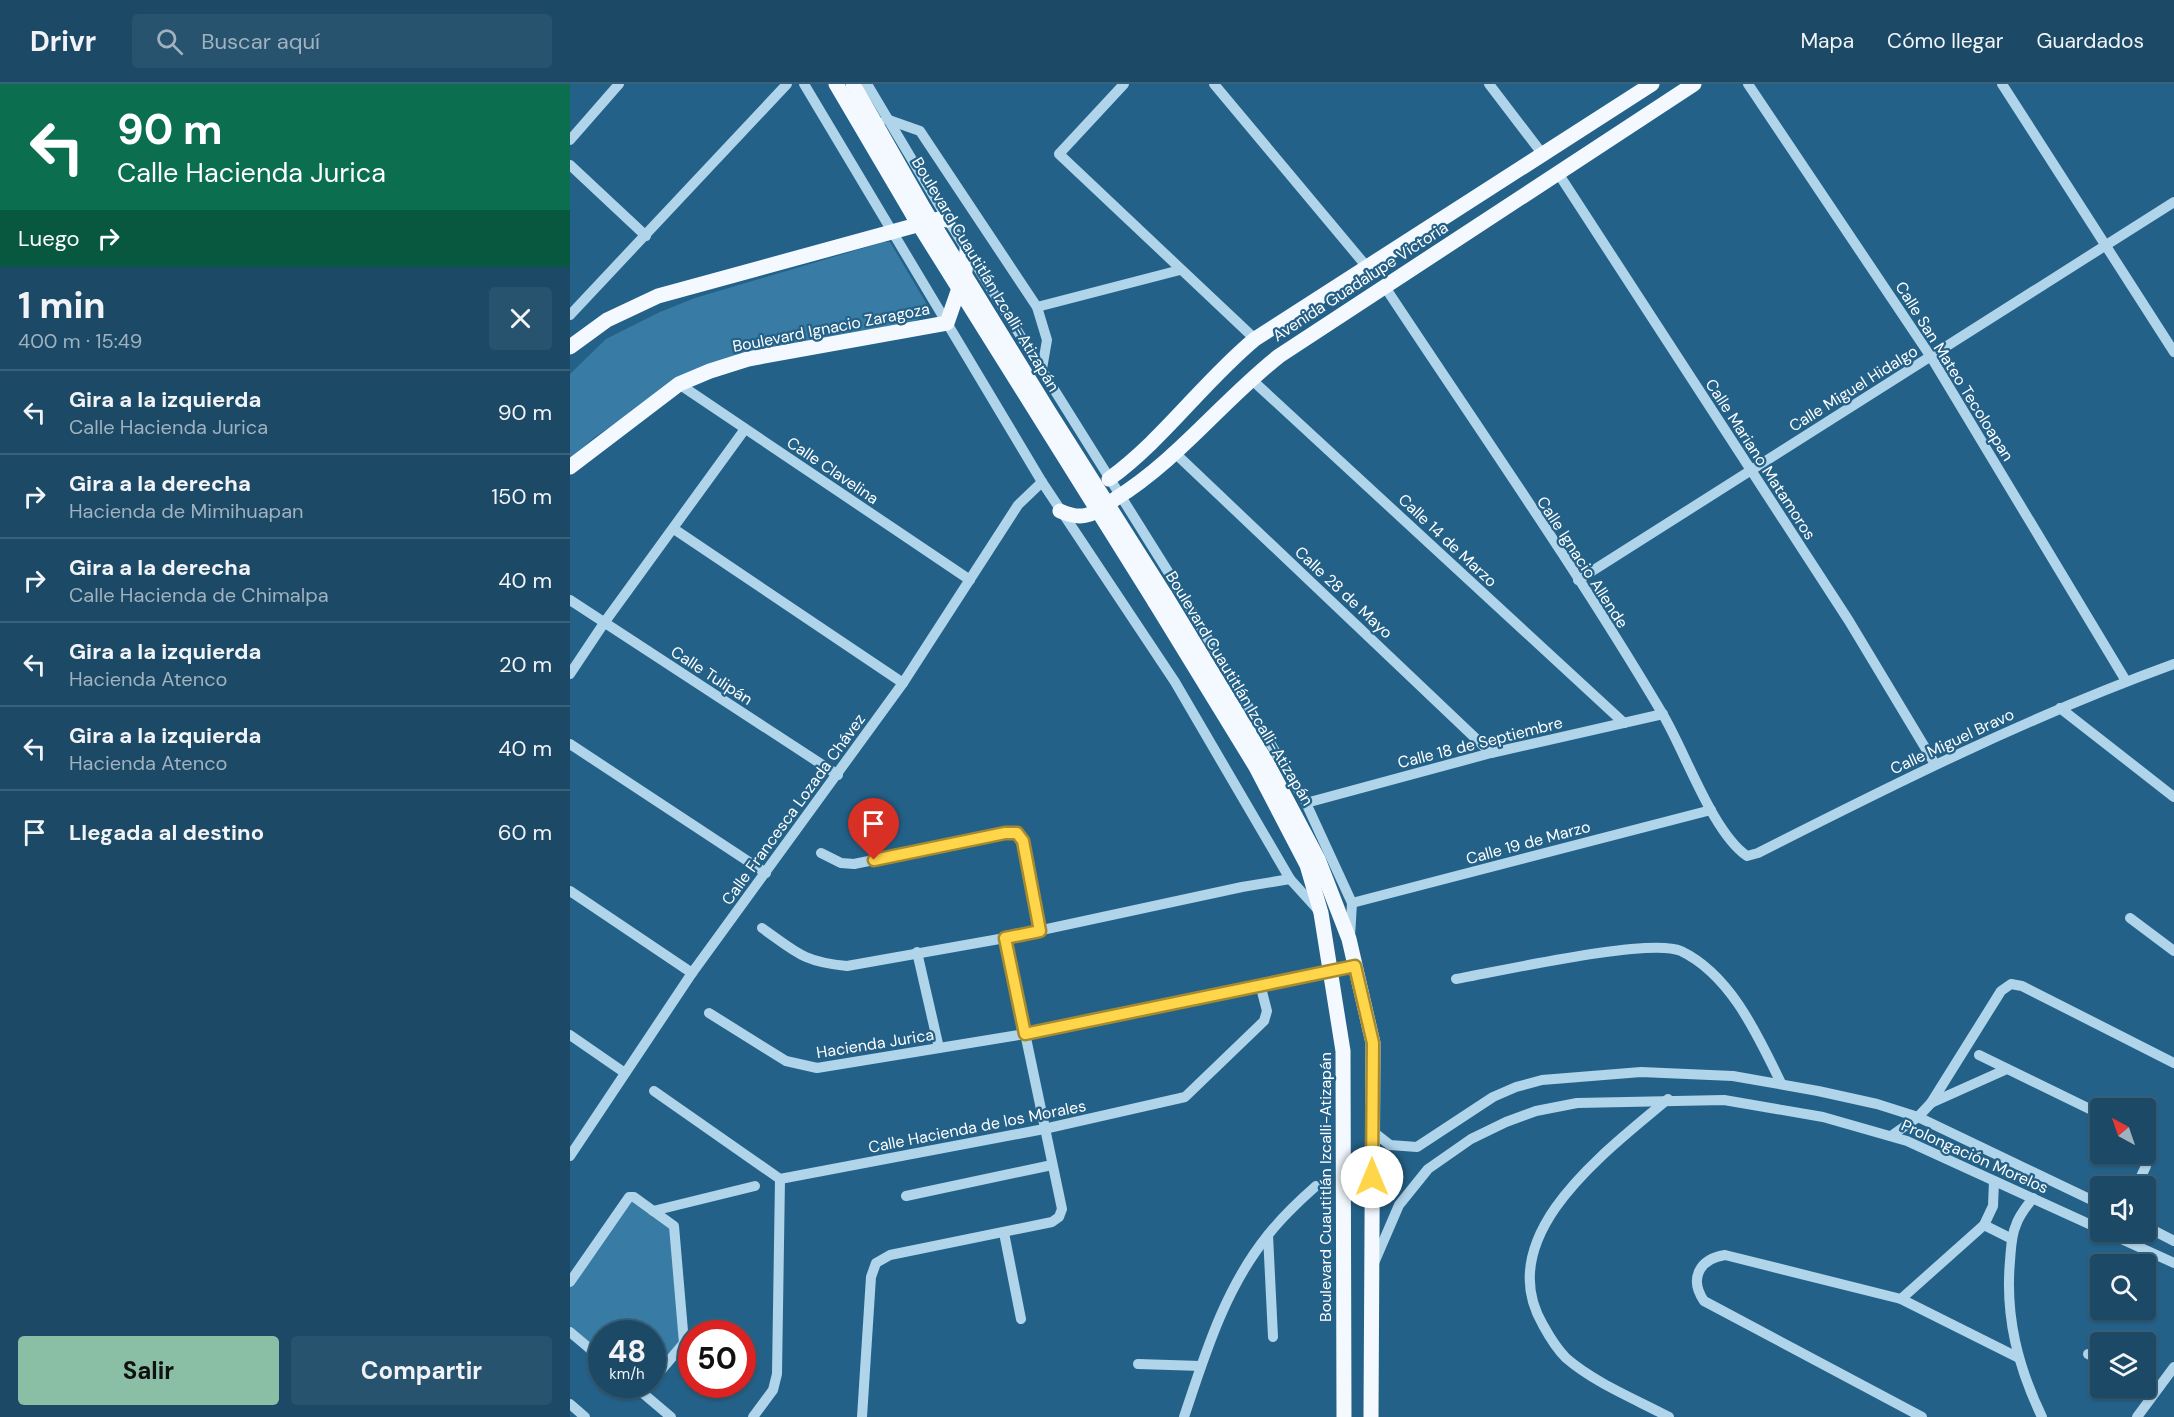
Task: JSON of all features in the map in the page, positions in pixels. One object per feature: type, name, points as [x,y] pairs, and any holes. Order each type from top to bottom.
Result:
[{"type":"main road","name":"Boulevard Cuautitlán Izcalli-Atizapán","points":[[836,84],[913,215],[1257,767],[1312,862],[1343,1051],[1344,1417]]},
{"type":"main road","name":"Boulevard Cuautitlán Izcalli-Atizapán","points":[[853,84],[930,219],[1266,761],[1349,939],[1373,1043],[1371,1417]]},
{"type":"main road","name":"Avenida Guadalupe Victoria","points":[[1109,479],[1142,454],[1228,361],[1255,339],[1544,156],[1652,84]]},
{"type":"main road","name":"Avenida Guadalupe Victoria","points":[[1060,511],[1069,515],[1089,515],[1120,496],[1176,454],[1251,379],[1279,356],[1694,84]]},
{"type":"main road","points":[[570,346],[607,320],[658,296],[939,219],[948,220]]},
{"type":"main road","name":"Boulevard Ignacio Zaragoza","points":[[570,467],[679,384],[710,370],[748,359],[946,323],[965,271],[967,250]]},
{"type":"street","points":[[570,140],[619,84]]},
{"type":"street","points":[[570,315],[787,84]]},
{"type":"street","points":[[804,84],[895,232],[946,323],[1060,511],[1175,682],[1290,879],[1321,913]]},
{"type":"street","points":[[867,84],[886,119],[1120,496],[1306,803],[1352,903],[1349,939]]},
{"type":"street","points":[[1124,84],[1059,154],[1255,339]]},
{"type":"street","points":[[1214,84],[1367,267]]},
{"type":"street","points":[[1489,84],[1544,156]]},
{"type":"street","name":"Calle San Mateo Tecoloapan","points":[[1748,84],[1930,357],[2126,681]]},
{"type":"street","points":[[2002,84],[2174,352]]},
{"type":"street","points":[[886,119],[920,131],[1037,307],[1047,340],[1042,369]]},
{"type":"street","points":[[570,165],[646,236]]},
{"type":"street","name":"Calle Mariano Matamoros","points":[[1558,173],[1849,621],[1935,764]]},
{"type":"street","name":"Calle Miguel Hidalgo","points":[[1578,580],[2174,202]]},
{"type":"street","points":[[1037,307],[1180,270]]},
{"type":"street","name":"Calle Ignacio Allende","points":[[1384,287],[1578,580],[1663,714],[1711,810],[1739,851],[1747,856]]},
{"type":"street","name":"Calle 14 de Marzo","points":[[1251,379],[1624,723]]},
{"type":"street","name":"Calle Clavelina","points":[[679,384],[970,580]]},
{"type":"street","points":[[570,674],[604,623],[745,429]]},
{"type":"street","name":"Calle 28 de Mayo","points":[[1176,454],[1491,753]]},
{"type":"street","name":"Calle Francesca Lozada Chávez","points":[[570,1156],[624,1072],[692,974],[903,683],[1018,505],[1042,482]]},
{"type":"street","points":[[674,528],[903,683]]},
{"type":"street","name":"Calle Tulipán","points":[[570,600],[838,775]]},
{"type":"street","name":"Calle Miguel Bravo","points":[[1747,856],[1758,853],[1935,764],[2060,708],[2174,664]]},
{"type":"street","points":[[2060,708],[2174,797]]},
{"type":"street","name":"Calle 18 de Septiembre","points":[[1306,803],[1491,753],[1663,714]]},
{"type":"street","points":[[570,744],[765,873]]},
{"type":"street","name":"Calle 19 de Marzo","points":[[1352,903],[1711,810]]},
{"type":"street","points":[[821,853],[841,863],[854,864],[1005,833],[1017,833],[1023,841],[1040,931]]},
{"type":"street","points":[[762,928],[804,958],[823,964],[847,966],[1005,938],[1242,887],[1290,879]]},
{"type":"street","points":[[570,891],[692,974]]},
{"type":"street","points":[[2130,918],[2174,951]]},
{"type":"street","points":[[862,1417],[871,1277],[876,1263],[890,1255],[1052,1222],[1059,1216],[1062,1209],[1005,938]]},
{"type":"street","points":[[1456,979],[1632,948],[1678,950],[1697,961],[1717,980],[1740,1009],[1760,1040],[1781,1083]]},
{"type":"street","points":[[917,952],[939,1048]]},
{"type":"street","name":"Hacienda Jurica","points":[[709,1012],[786,1061],[817,1068],[1025,1034],[1355,966]]},
{"type":"street","name":"Calle Hacienda de los Morales","points":[[780,1179],[1044,1129],[1185,1097],[1264,1021],[1267,1011],[1260,984]]},
{"type":"street","points":[[1891,1136],[1918,1117],[1931,1103],[2001,991],[2011,984],[2022,986],[2174,1063]]},
{"type":"street","points":[[570,1035],[624,1072]]},
{"type":"street","points":[[1978,1055],[2090,1109]]},
{"type":"street","points":[[1931,1103],[2007,1069]]},
{"type":"street","name":"Prolongación Morelos","points":[[1372,1131],[1390,1145],[1417,1147],[1493,1097],[1516,1087],[1542,1080],[1641,1072],[1733,1076],[1781,1083],[1877,1104],[1918,1117],[2090,1199]]},
{"type":"street","points":[[654,1091],[780,1179],[777,1374],[773,1390],[753,1417]]},
{"type":"street","points":[[1668,1099],[1606,1151],[1550,1214],[1539,1234],[1530,1276],[1530,1296],[1538,1316],[1564,1356],[1578,1368],[1669,1417]]},
{"type":"street","name":"Prolongación Morelos","points":[[1371,1268],[1399,1205],[1428,1169],[1471,1139],[1536,1111],[1577,1103],[1668,1099],[1724,1100],[1810,1114],[1891,1136],[2090,1224]]},
{"type":"street","points":[[906,1196],[1052,1165]]},
{"type":"street","points":[[1900,1299],[1984,1225],[1993,1206],[1994,1181]]},
{"type":"street","points":[[653,1211],[755,1186]]},
{"type":"street","points":[[1184,1417],[1201,1366],[1230,1296],[1268,1235],[1316,1186]]},
{"type":"street","points":[[570,1282],[629,1197],[634,1197],[672,1224],[676,1231],[684,1336],[680,1350],[666,1366]]},
{"type":"street","points":[[2033,1198],[2019,1217],[2012,1239],[2008,1286],[2009,1315],[2017,1357],[2042,1417]]},
{"type":"street","points":[[1984,1225],[2012,1239]]},
{"type":"street","points":[[2156,1232],[2174,1241]]},
{"type":"street","points":[[1004,1233],[1021,1319]]},
{"type":"street","points":[[1268,1235],[1274,1337]]},
{"type":"street","points":[[2128,1242],[2174,1263]]},
{"type":"street","points":[[1922,1417],[1704,1301],[1695,1281],[1702,1266],[1725,1255],[1900,1299],[2017,1357]]},
{"type":"street","points":[[570,1332],[588,1347]]},
{"type":"street","points":[[1138,1364],[1201,1366]]},
{"type":"street","points":[[2137,1417],[2174,1367]]},
{"type":"street","points":[[653,1398],[671,1417]]},
{"type":"street","points":[[570,1404],[585,1417]]},
{"type":"shaded area","points":[[890,242],[926,303],[926,311],[920,318],[902,328],[684,377],[595,437],[570,458],[570,374],[606,339],[660,312],[695,298]]},
{"type":"shaded area","points":[[629,1197],[674,1226],[683,1320],[678,1320],[678,1345],[666,1362],[666,1320],[588,1320],[588,1348],[570,1332],[570,1282]]},
{"type":"route","points":[[874,860],[1005,833],[1017,833],[1023,841],[1040,931],[1005,938],[1025,1034],[1355,966],[1373,1043],[1372,1177]]}]
